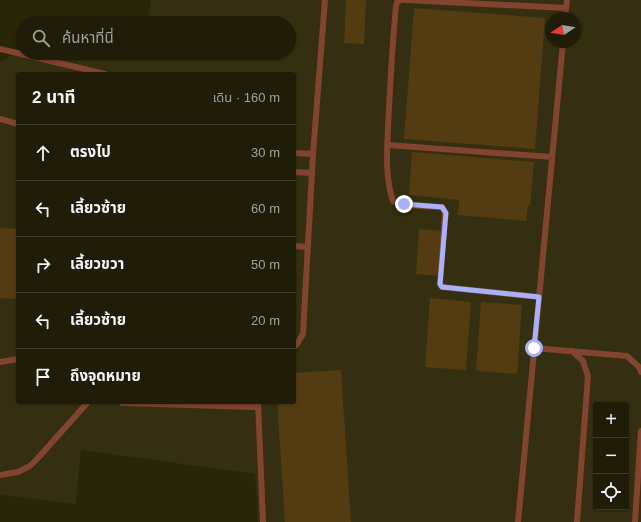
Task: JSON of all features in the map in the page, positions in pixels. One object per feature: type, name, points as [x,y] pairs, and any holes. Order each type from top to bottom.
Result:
[{"type":"lane","points":[[296,345],[303,334],[313,154],[325,0]]},
{"type":"lane","points":[[401,0],[397,2],[396,6],[390,76],[388,180],[393,201],[404,204],[442,207],[446,213],[440,284],[442,287],[539,297]]},
{"type":"lane","points":[[405,0],[566,8]]},
{"type":"lane","points":[[566,12],[567,0]]},
{"type":"lane","points":[[518,522],[562,48]]},
{"type":"lane","points":[[0,49],[16,53]]},
{"type":"lane","points":[[46,60],[97,72]]},
{"type":"lane","points":[[0,119],[16,123]]},
{"type":"lane","points":[[388,145],[552,157]]},
{"type":"lane","points":[[296,153],[313,154]]},
{"type":"lane","points":[[296,172],[312,173]]},
{"type":"lane","points":[[296,246],[308,247]]},
{"type":"lane","points":[[534,348],[627,356],[639,367],[641,372]]},
{"type":"lane","points":[[572,351],[583,361],[588,376],[577,522]]},
{"type":"lane","points":[[0,362],[16,359]]},
{"type":"lane","points":[[0,475],[18,472],[30,466],[86,404]]},
{"type":"lane","points":[[122,404],[258,404],[263,522]]},
{"type":"lane","points":[[635,522],[641,431]]},
{"type":"shaded area","points":[[151,0],[641,0],[641,522],[258,522],[255,474],[81,450],[76,504],[0,495],[0,62],[16,53],[16,60],[296,60],[296,16],[148,16]]},
{"type":"building","points":[[346,0],[366,0],[364,44],[344,43]]},
{"type":"building","points":[[414,8],[545,18],[535,149],[404,139]]},
{"type":"building","points":[[412,152],[534,162],[530,205],[528,205],[526,221],[458,215],[459,200],[409,195]]},
{"type":"building","points":[[0,228],[16,229],[16,299],[0,298]]},
{"type":"building","points":[[419,229],[443,231],[440,276],[416,274]]},
{"type":"building","points":[[430,298],[471,302],[466,370],[425,367]]},
{"type":"building","points":[[481,302],[522,305],[517,374],[476,371]]},
{"type":"building","points":[[341,370],[351,522],[285,522],[277,404],[296,404],[296,373]]},
{"type":"route","points":[[404,204],[442,207],[446,213],[440,284],[442,287],[539,297],[534,348]]}]
